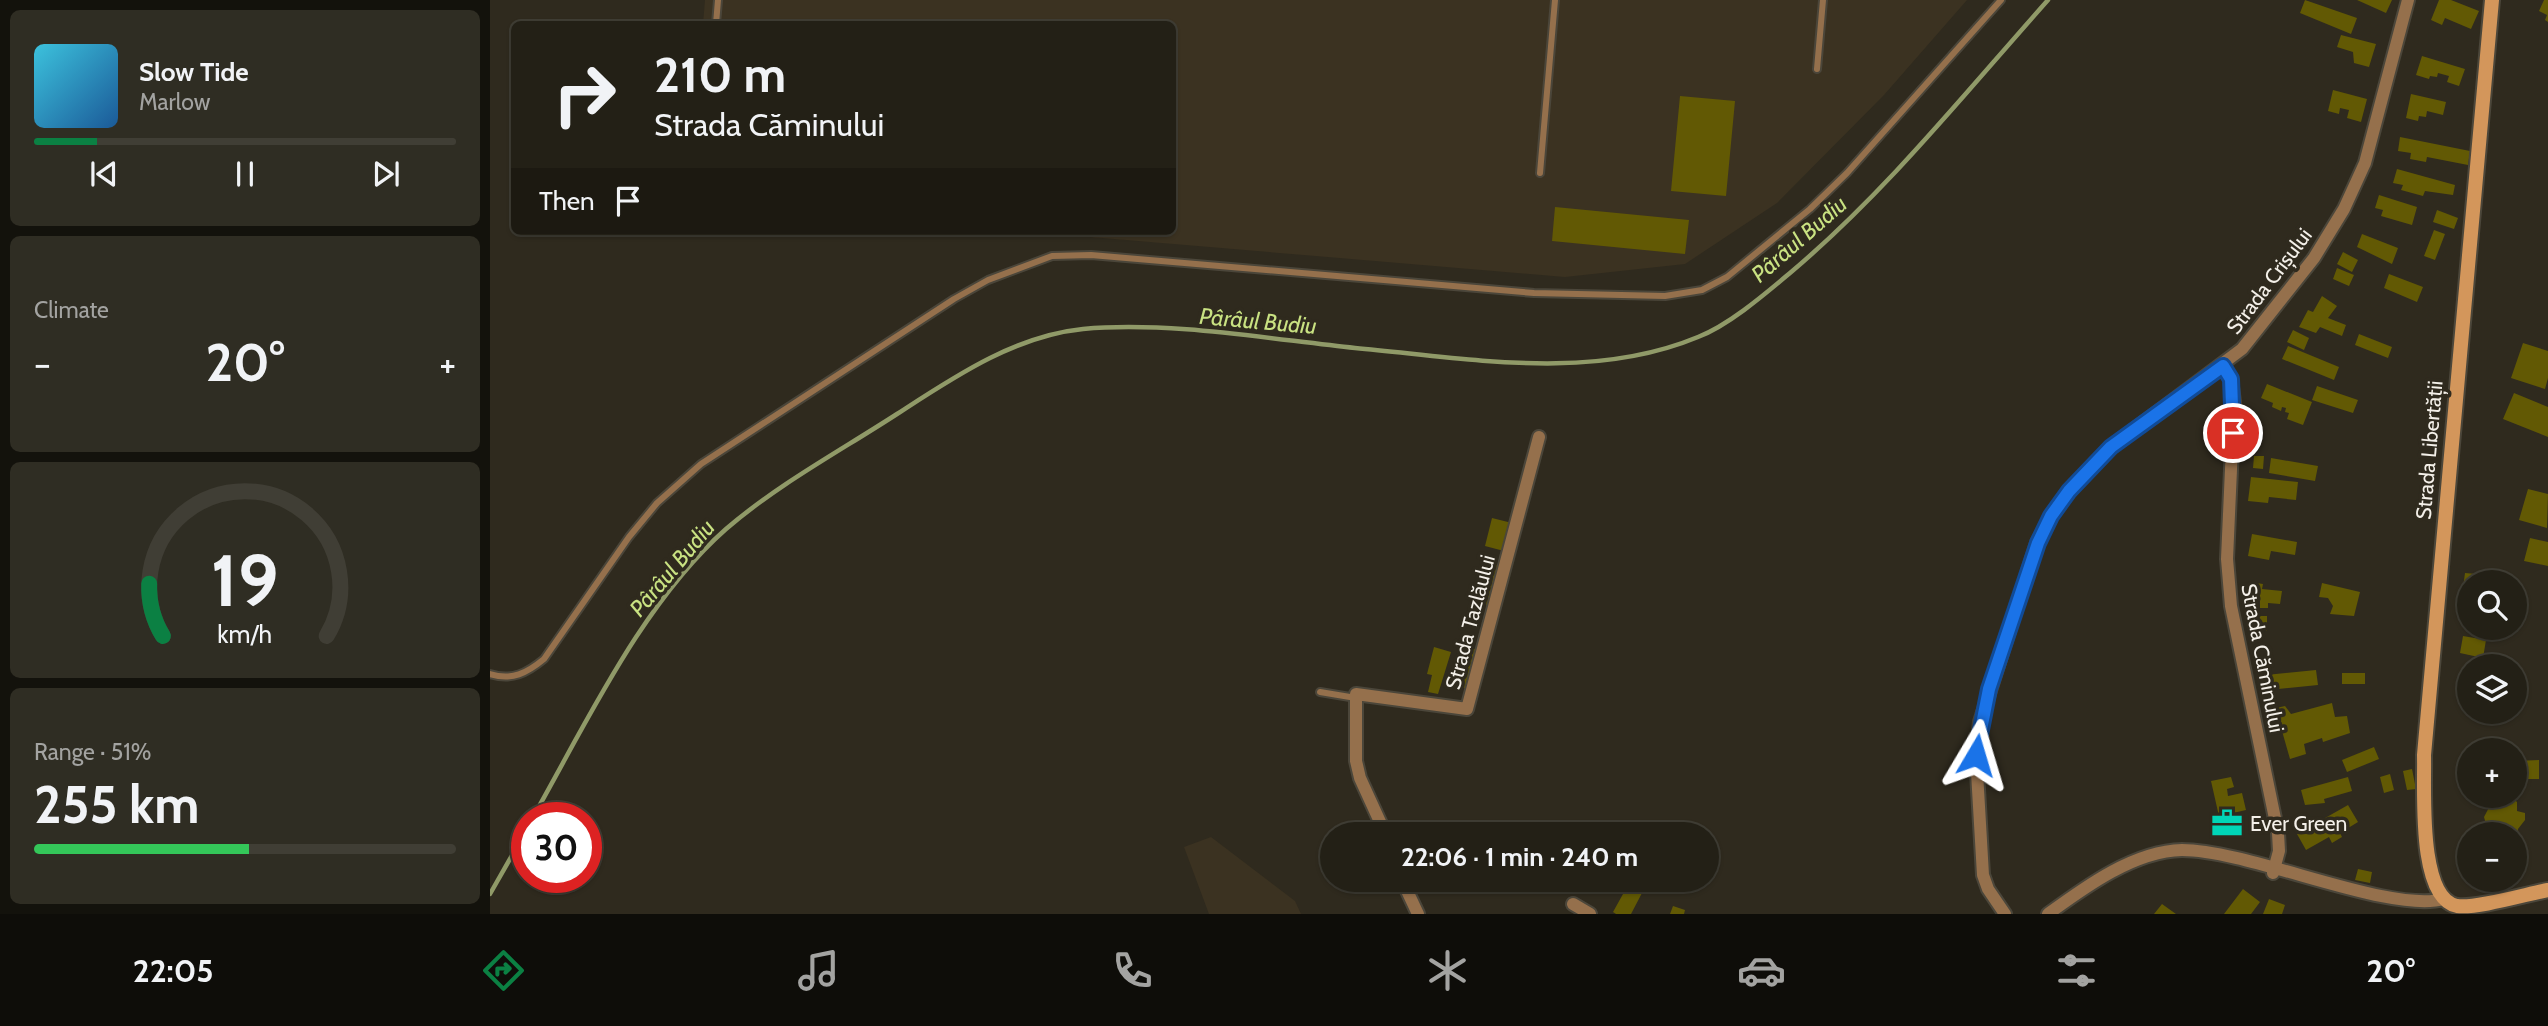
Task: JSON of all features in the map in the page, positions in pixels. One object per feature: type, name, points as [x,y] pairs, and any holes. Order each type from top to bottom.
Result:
[{"type":"main road","name":"Strada Libertății","points":[[2444,899],[2430,874],[2424,755],[2492,0]]},
{"type":"main road","points":[[2444,899],[2465,906],[2548,890]]},
{"type":"street","name":"Strada Crișului","points":[[2005,914],[1988,889],[1983,875],[1976,755],[1989,689],[2038,543],[2051,516],[2069,491],[2111,447],[2223,366],[2242,349],[2280,304],[2344,209],[2365,163],[2408,0]]},
{"type":"street","name":"Strada Căminului","points":[[2223,366],[2231,379],[2234,402],[2227,559],[2231,606],[2278,833],[2279,851],[2273,873]]},
{"type":"street","name":"Strada Tazlăului","points":[[1356,696],[1467,709],[1539,437]]},
{"type":"street","points":[[1356,696],[1356,761],[1360,778],[1380,822]]},
{"type":"street","points":[[2048,914],[2138,860],[2181,850],[2205,853],[2344,897],[2393,909],[2426,909],[2444,899]]},
{"type":"street","points":[[1408,892],[1418,914]]},
{"type":"street","points":[[1573,904],[1590,914]]},
{"type":"lane","points":[[716,21],[718,0]]},
{"type":"lane","points":[[1540,173],[1555,0]]},
{"type":"lane","points":[[1817,69],[1823,0]]},
{"type":"lane","points":[[490,674],[515,676],[528,672],[544,659],[628,537],[657,503],[701,464],[954,299],[1021,265],[1052,256],[1091,255],[1534,293],[1665,296],[1702,290],[1727,277],[1819,200],[1965,43],[2001,0]]},
{"type":"lane","points":[[1320,692],[1356,696]]},
{"type":"shaded area","points":[[705,0],[1967,0],[1884,95],[1777,203],[1685,264],[1565,277],[1066,235],[1176,235],[1176,21],[703,21]]},
{"type":"shaded area","points":[[1211,837],[1295,901],[1301,914],[1209,914],[1184,847]]},
{"type":"building","points":[[2305,0],[2357,18],[2351,34],[2300,13]]},
{"type":"building","points":[[2357,0],[2392,0],[2386,13]]},
{"type":"building","points":[[2439,0],[2451,0],[2479,11],[2471,29],[2445,18],[2442,25],[2431,20]]},
{"type":"building","points":[[2544,0],[2548,0],[2548,22],[2545,20],[2547,15],[2539,11]]},
{"type":"building","points":[[2341,35],[2376,44],[2369,67],[2354,63],[2353,52],[2337,47]]},
{"type":"building","points":[[2422,56],[2465,69],[2459,86],[2447,82],[2449,76],[2438,73],[2437,77],[2430,76],[2429,79],[2416,75]]},
{"type":"building","points":[[2333,90],[2367,99],[2361,122],[2347,118],[2349,110],[2340,108],[2339,114],[2328,111]]},
{"type":"building","points":[[2411,94],[2446,102],[2443,115],[2427,111],[2426,117],[2419,116],[2418,121],[2406,118]]},
{"type":"building","points":[[1680,96],[1735,101],[1726,196],[1671,191]]},
{"type":"building","points":[[2400,137],[2470,151],[2468,165],[2427,157],[2426,162],[2410,159],[2411,153],[2398,151]]},
{"type":"building","points":[[2397,169],[2455,185],[2453,195],[2425,191],[2423,196],[2401,190],[2403,185],[2393,183]]},
{"type":"building","points":[[2379,195],[2417,207],[2412,225],[2381,216],[2383,210],[2375,208]]},
{"type":"building","points":[[1555,207],[1689,220],[1685,254],[1552,241]]},
{"type":"building","points":[[2437,210],[2458,218],[2454,229],[2433,222]]},
{"type":"building","points":[[2434,230],[2445,234],[2435,260],[2424,256]]},
{"type":"building","points":[[2362,234],[2398,248],[2392,264],[2357,247]]},
{"type":"building","points":[[2343,252],[2358,260],[2352,272],[2337,264]]},
{"type":"building","points":[[2337,268],[2354,275],[2349,286],[2333,279]]},
{"type":"building","points":[[2389,274],[2423,287],[2417,302],[2384,288]]},
{"type":"building","points":[[2322,296],[2337,306],[2328,318],[2346,325],[2342,336],[2320,327],[2316,333],[2299,327],[2308,310],[2313,312]]},
{"type":"building","points":[[2293,330],[2309,338],[2304,350],[2287,342]]},
{"type":"building","points":[[2359,334],[2392,347],[2388,358],[2355,345]]},
{"type":"building","points":[[2523,343],[2548,351],[2548,378],[2545,389],[2511,378]]},
{"type":"building","points":[[2288,346],[2339,367],[2334,380],[2282,359]]},
{"type":"building","points":[[2267,384],[2312,402],[2303,425],[2287,419],[2289,413],[2285,412],[2286,408],[2282,407],[2281,411],[2272,407],[2273,403],[2261,398]]},
{"type":"building","points":[[2317,386],[2358,400],[2353,413],[2312,400]]},
{"type":"building","points":[[2514,393],[2548,407],[2548,437],[2503,419]]},
{"type":"building","points":[[2254,456],[2264,456],[2263,469],[2253,468]]},
{"type":"building","points":[[2271,458],[2318,466],[2315,481],[2269,473]]},
{"type":"building","points":[[2251,477],[2298,482],[2296,500],[2269,497],[2268,503],[2248,501]]},
{"type":"building","points":[[2528,489],[2548,494],[2547,528],[2519,520]]},
{"type":"building","points":[[1492,518],[1512,523],[1504,551],[1485,546]]},
{"type":"building","points":[[2252,534],[2297,542],[2295,555],[2271,551],[2269,560],[2248,556]]},
{"type":"building","points":[[2530,538],[2548,542],[2548,566],[2524,561]]},
{"type":"building","points":[[1482,561],[1502,566],[1491,606],[1471,601]]},
{"type":"building","points":[[2256,583],[2263,584],[2262,589],[2282,591],[2280,604],[2268,603],[2268,608],[2260,608],[2260,601],[2248,600],[2249,588],[2255,589]]},
{"type":"building","points":[[2322,583],[2360,592],[2354,616],[2330,614],[2333,606],[2328,598],[2319,597]]},
{"type":"building","points":[[2256,616],[2267,616],[2267,631],[2257,631]]},
{"type":"building","points":[[2462,640],[2486,640],[2484,654],[2460,653]]},
{"type":"building","points":[[1434,647],[1451,652],[1438,694],[1428,692],[1432,675],[1427,674]]},
{"type":"building","points":[[1466,647],[1480,650],[1469,689],[1455,686]]},
{"type":"building","points":[[2316,670],[2318,685],[2268,690],[2266,675]]},
{"type":"building","points":[[2342,673],[2365,673],[2365,684],[2342,684]]},
{"type":"building","points":[[2332,703],[2335,717],[2347,716],[2350,733],[2323,742],[2322,738],[2304,744],[2306,754],[2290,759],[2282,731],[2278,733],[2272,709],[2285,706],[2291,714]]},
{"type":"building","points":[[2374,747],[2379,759],[2347,772],[2342,760]]},
{"type":"building","points":[[2539,760],[2539,779],[2527,779],[2527,761]]},
{"type":"building","points":[[2412,769],[2416,789],[2407,790],[2403,771]]},
{"type":"building","points":[[2390,774],[2394,790],[2384,793],[2380,777]]},
{"type":"building","points":[[2231,777],[2234,787],[2227,789],[2228,796],[2242,793],[2246,810],[2233,813],[2237,831],[2223,834],[2211,781]]},
{"type":"building","points":[[2348,777],[2352,791],[2324,799],[2325,803],[2305,805],[2301,790]]},
{"type":"building","points":[[2348,805],[2358,822],[2340,833],[2342,837],[2332,843],[2329,837],[2306,850],[2297,834]]},
{"type":"building","points":[[2489,808],[2517,808],[2517,811],[2525,813],[2523,822],[2485,822],[2484,817]]},
{"type":"building","points":[[2358,869],[2372,872],[2370,883],[2355,880]]},
{"type":"building","points":[[2243,889],[2260,902],[2251,914],[2224,914]]},
{"type":"building","points":[[1624,892],[1642,893],[1631,914],[1613,912]]},
{"type":"building","points":[[2269,899],[2285,905],[2282,914],[2263,914]]},
{"type":"building","points":[[2162,904],[2176,914],[2154,914]]},
{"type":"building","points":[[1673,906],[1685,910],[1684,914],[1670,914]]},
{"type":"waterway","name":"Pârâul Budiu","points":[[541,802],[596,703],[643,627],[668,591],[696,558],[726,529],[787,483],[986,360],[1009,349],[1058,333],[1116,327],[1219,332],[1441,357],[1528,363],[1572,363],[1657,351],[1698,337],[1722,325],[1758,299],[1825,242],[1892,176],[2048,0]]},
{"type":"waterway","name":"Pârâul Budiu","points":[[490,894],[511,857]]},
{"type":"place","name":"Ever Green","points":[[2227,823]]},
{"type":"route","points":[[1976,755],[1980,722],[1989,689],[2038,543],[2051,516],[2069,491],[2111,447],[2223,366],[2231,379],[2234,402],[2233,433]]}]
